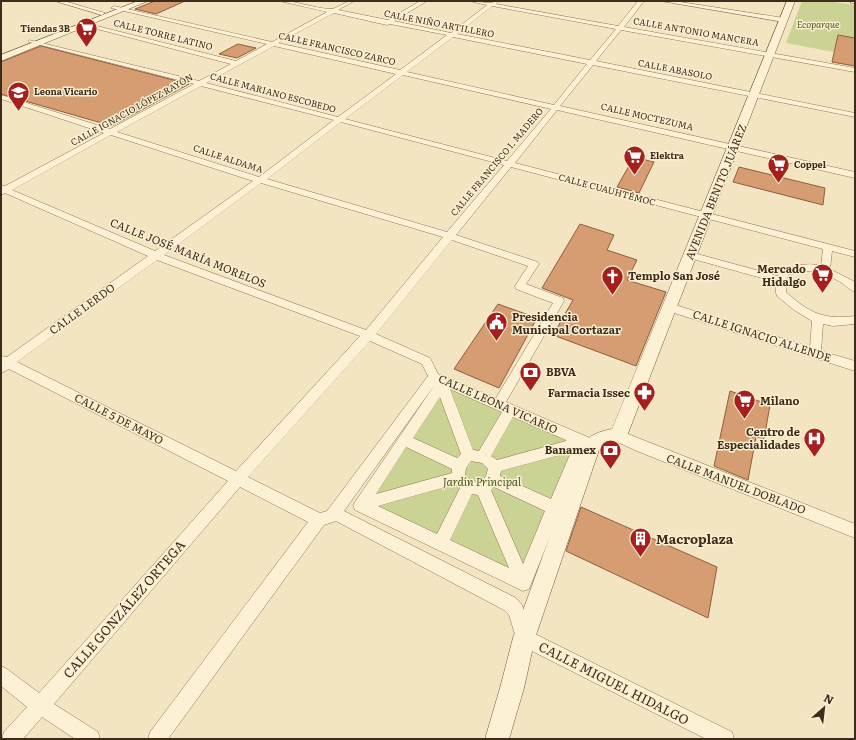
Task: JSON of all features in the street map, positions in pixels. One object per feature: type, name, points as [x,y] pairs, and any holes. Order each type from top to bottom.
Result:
[{"type":"street","points":[[58,1],[102,13]]},
{"type":"street","points":[[1,53],[85,25],[133,1]]},
{"type":"street","points":[[1,58],[102,13],[144,1]]},
{"type":"street","name":"CALLE NIÑO ARTILLERO","points":[[283,1],[590,63]]},
{"type":"street","name":"CALLE IGNACIO LÓPEZ RAYÓN","points":[[2,190],[112,132],[351,1]]},
{"type":"street","points":[[387,22],[424,1]]},
{"type":"street","name":"CALLE ANTONIO MANCERA","points":[[472,1],[494,3],[621,28],[855,70]]},
{"type":"street","name":"CALLE FRANCISCO I. MADERO","points":[[368,335],[556,107],[590,63],[621,28],[641,1]]},
{"type":"street","points":[[664,1],[784,20]]},
{"type":"street","name":"AVENIDA BENITO JUÁREZ","points":[[618,436],[755,95],[769,54],[791,1]]},
{"type":"street","name":"CALLE LERDO","points":[[3,364],[157,256],[494,3]]},
{"type":"street","name":"CALLE FRANCISCO ZARCO","points":[[118,9],[556,107]]},
{"type":"street","name":"CALLE TORRE LATINO","points":[[85,25],[237,63]]},
{"type":"street","name":"CALLE MARIANO ESCOBEDO","points":[[36,42],[509,164]]},
{"type":"street","name":"CALLE ABASOLO","points":[[590,63],[855,115]]},
{"type":"street","name":"CALLE ALDAMA","points":[[1,97],[260,180],[449,236],[534,264],[520,286],[559,301],[503,409]]},
{"type":"street","name":"CALLE MOCTEZUMA","points":[[556,107],[855,175]]},
{"type":"street","name":"CALLE CUAUHTÉMOC","points":[[509,164],[855,254]]},
{"type":"street","name":"CALLE JOSÉ MARÍA MORELOS","points":[[2,190],[157,256],[368,335]]},
{"type":"street","points":[[825,271],[828,247]]},
{"type":"street","points":[[690,255],[780,280]]},
{"type":"street","points":[[855,288],[849,282],[825,271],[804,267],[785,272],[780,280],[781,293],[797,308],[818,320],[840,323],[855,320]]},
{"type":"street","name":"CALLE IGNACIO ALLENDE","points":[[670,307],[855,366]]},
{"type":"street","points":[[815,353],[818,320]]},
{"type":"street","name":"CALLE LEONA VICARIO","points":[[368,335],[426,361],[438,381],[475,474],[523,583]]},
{"type":"street","name":"CALLE GONZÁLEZ ORTEGA","points":[[11,739],[238,479],[368,335]]},
{"type":"street","name":"CALLE 5 DE MAYO","points":[[3,364],[238,479],[318,520]]},
{"type":"street","points":[[438,381],[586,444]]},
{"type":"street","points":[[360,505],[404,440],[438,381]]},
{"type":"street","points":[[157,739],[318,520],[332,516],[438,381]]},
{"type":"street","points":[[440,544],[483,457],[503,409]]},
{"type":"street","points":[[360,505],[604,438],[618,436]]},
{"type":"street","name":"CALLE MANUEL DOBLADO","points":[[618,436],[642,447],[855,530]]},
{"type":"street","points":[[404,440],[475,474],[554,508]]},
{"type":"street","points":[[360,505],[523,583],[554,508],[586,444]]},
{"type":"street","points":[[497,739],[512,688],[524,638],[586,444]]},
{"type":"street","points":[[334,512],[510,604],[518,616],[524,638]]},
{"type":"street","name":"CALLE MIGUEL HIDALGO","points":[[524,638],[725,739]]},
{"type":"street","points":[[1,676],[40,705],[91,739]]},
{"type":"green space","name":"Ecoparque","points":[[802,1],[826,1],[855,5],[855,38],[838,35],[834,52],[786,43]]},
{"type":"green space","name":"Jardín Principal","points":[[442,385],[581,443],[523,583],[360,505]]},
{"type":"building","points":[[155,1],[185,1],[156,14],[135,9]]},
{"type":"building","points":[[838,35],[855,38],[855,66],[832,62]]},
{"type":"building","points":[[238,44],[256,48],[237,58],[219,54]]},
{"type":"building","points":[[41,46],[189,84],[112,126],[1,94],[1,62]]},
{"type":"building","name":"Elektra","points":[[634,157],[654,162],[639,193],[617,187]]},
{"type":"building","name":"Coppel","points":[[739,167],[825,188],[823,205],[733,182]]},
{"type":"building","name":"Templo San José","points":[[580,224],[614,235],[607,250],[637,260],[627,280],[666,292],[636,366],[553,335],[573,300],[542,288]]},
{"type":"building","name":"Presidencia Municipal Cortazar","points":[[498,304],[537,318],[499,388],[454,369]]},
{"type":"building","name":"Milano","points":[[730,391],[770,405],[764,439],[756,437],[748,480],[714,466]]},
{"type":"building","name":"Macroplaza","points":[[581,507],[717,567],[708,618],[566,551]]},
{"type":"place","name":"Tiendas 3B","points":[[86,48]]},
{"type":"place","name":"Leona Vicario","points":[[19,112]]},
{"type":"place","name":"Elektra","points":[[635,176]]},
{"type":"place","name":"Coppel","points":[[779,184]]},
{"type":"place","name":"Mercado Hidalgo","points":[[822,294]]},
{"type":"place","name":"Templo San José","points":[[613,296]]},
{"type":"place","name":"Presidencia Municipal Cortazar","points":[[497,342]]},
{"type":"place","name":"BBVA","points":[[531,392]]},
{"type":"place","name":"Farmacia Issec","points":[[645,412]]},
{"type":"place","name":"Milano","points":[[745,420]]},
{"type":"place","name":"Centro de Especialidades","points":[[815,458]]},
{"type":"place","name":"Banamex","points":[[611,470]]},
{"type":"place","name":"Macroplaza","points":[[641,558]]}]
